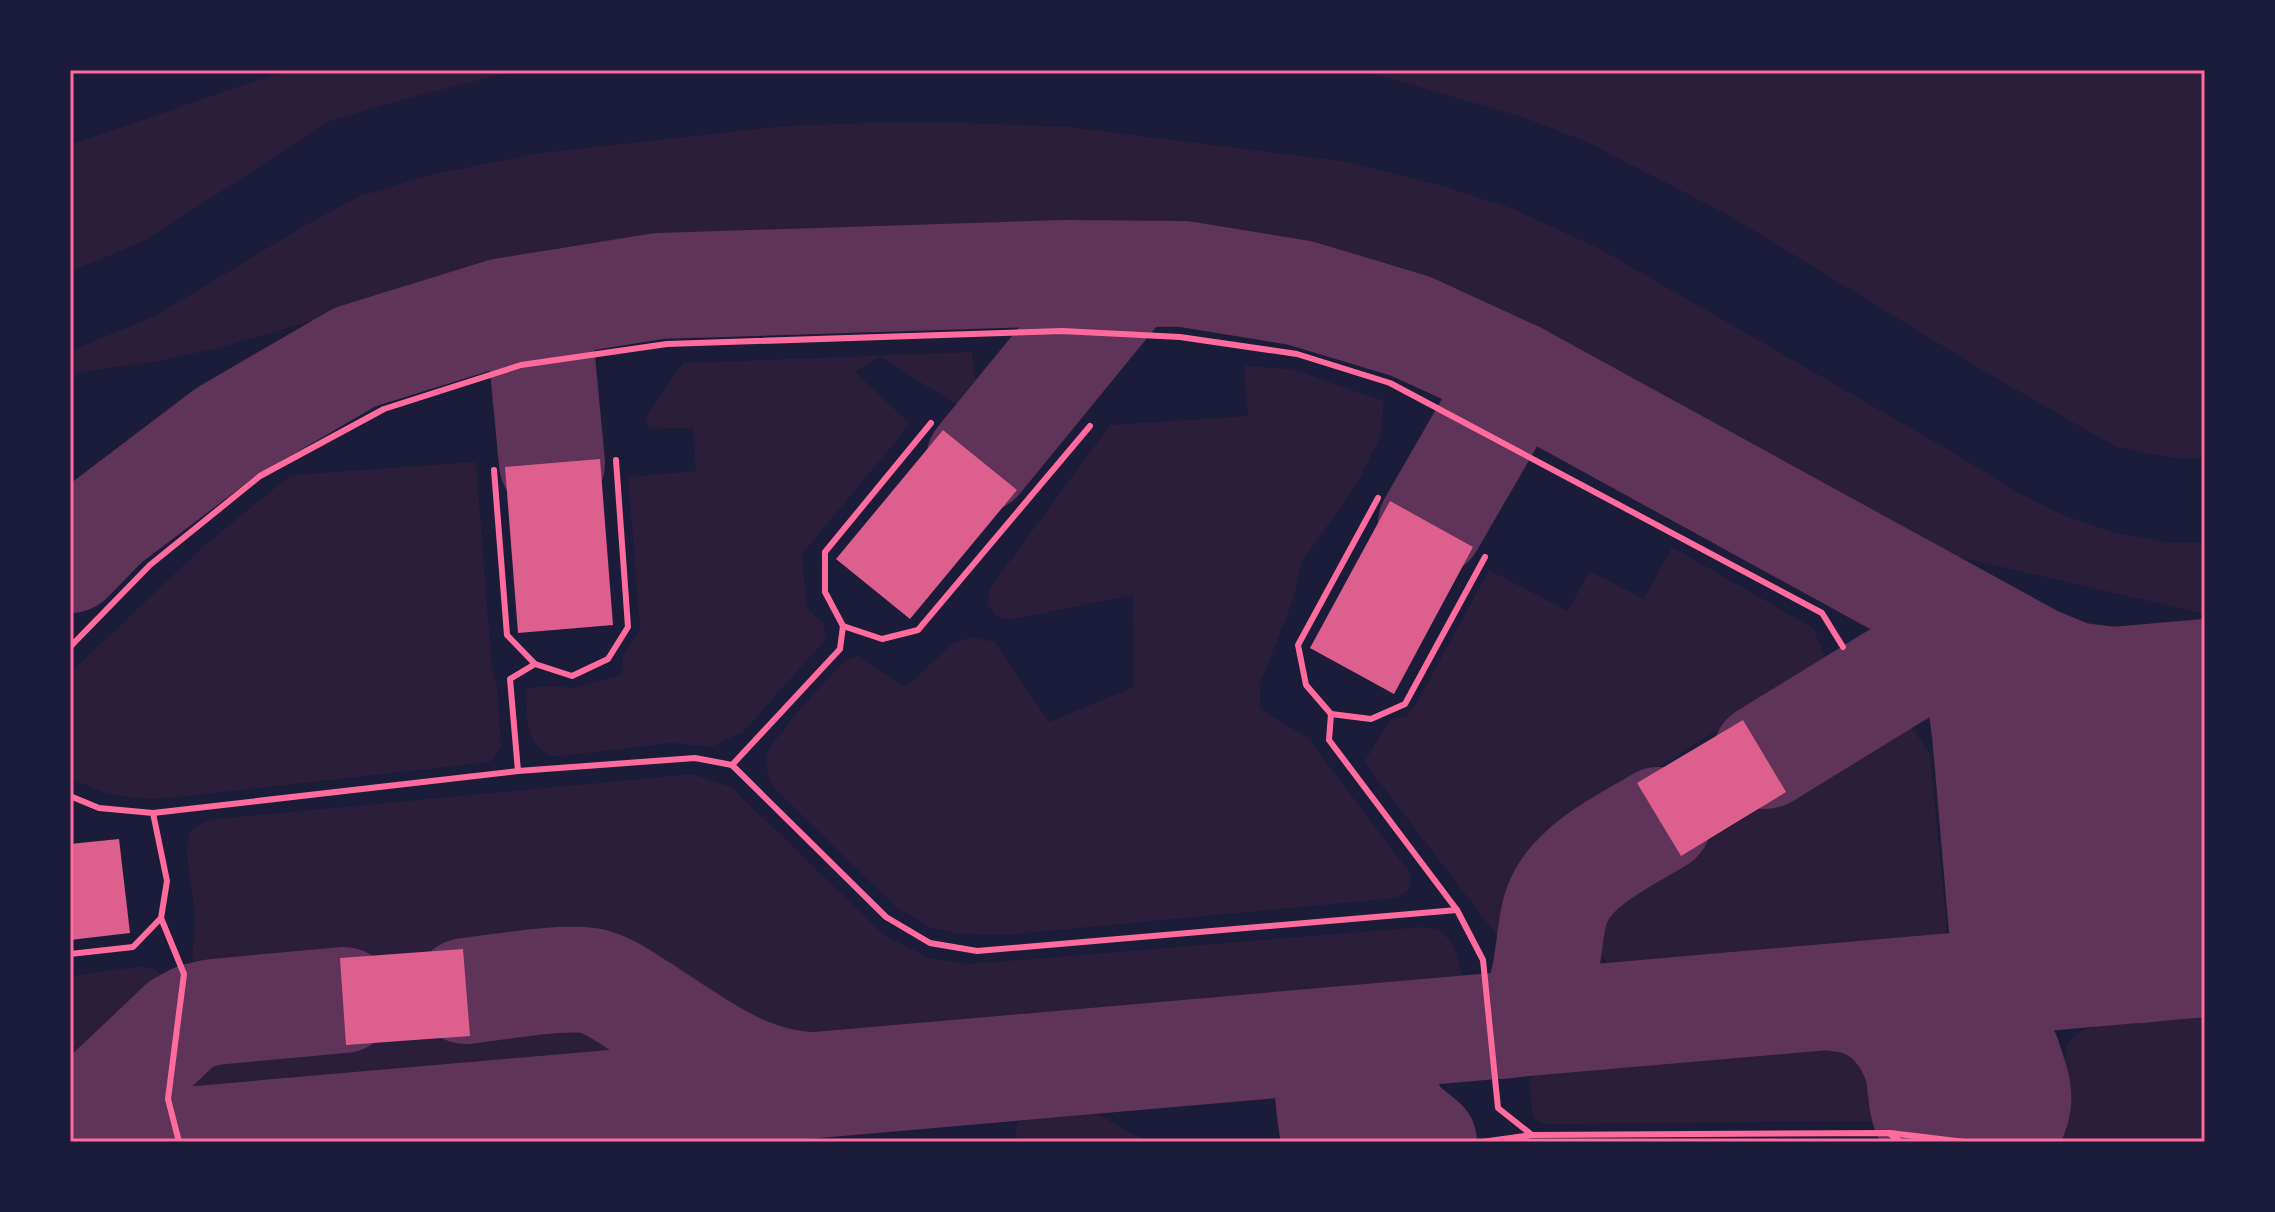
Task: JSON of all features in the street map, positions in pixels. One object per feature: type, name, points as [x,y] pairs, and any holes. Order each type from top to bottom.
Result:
[{"type":"lane","points":[[70,647],[150,565],[260,476],[384,409],[521,365],[667,344],[1062,331],[1180,337],[1297,354],[1390,383],[1822,613],[1843,647]]},
{"type":"lane","points":[[732,765],[840,649],[843,626],[825,592],[825,552],[931,423]]},
{"type":"lane","points":[[843,626],[882,639],[918,630],[1090,426]]},
{"type":"lane","points":[[494,470],[507,635],[535,664],[572,676],[608,659],[628,627],[616,460]]},
{"type":"lane","points":[[1378,498],[1298,645],[1306,685],[1331,714],[1371,719],[1405,704],[1485,557]]},
{"type":"lane","points":[[518,771],[510,679],[535,664]]},
{"type":"lane","points":[[1331,714],[1329,740],[1457,910],[1483,960],[1498,1108],[1532,1135]]},
{"type":"lane","points":[[70,796],[99,808],[153,813],[518,771],[695,758],[732,765],[886,917],[930,943],[977,951],[1457,910]]},
{"type":"lane","points":[[153,813],[167,881],[161,918],[184,974],[168,1099],[179,1142]]},
{"type":"lane","points":[[70,954],[133,947],[161,918]]},
{"type":"lane","points":[[1889,1133],[1901,1142]]},
{"type":"lane","points":[[1482,1142],[1532,1135],[1889,1133],[1965,1142]]},
{"type":"shaded area","points":[[287,70],[538,70],[499,75],[330,121],[146,240],[70,272],[70,145]]},
{"type":"shaded area","points":[[1345,70],[2205,70],[2205,458],[2173,458],[2116,447],[1982,370],[1732,217],[1587,142],[1522,117],[1382,76]]},
{"type":"shaded area","points":[[868,123],[1068,127],[1349,162],[1439,185],[1514,209],[1600,249],[2019,493],[2063,515],[2115,533],[2170,543],[2205,543],[2205,614],[1941,553],[1504,315],[1462,297],[1331,253],[1274,241],[1187,230],[1099,223],[606,243],[558,248],[421,283],[365,306],[222,347],[159,361],[81,372],[70,379],[70,351],[155,316],[360,196],[430,175],[540,153],[784,126]]},
{"type":"shaded area","points":[[972,352],[975,381],[957,405],[880,357],[855,372],[910,424],[802,554],[807,608],[824,624],[826,639],[743,732],[711,747],[671,743],[552,757],[542,751],[528,728],[526,688],[572,688],[622,675],[623,656],[640,628],[628,477],[696,471],[693,428],[649,429],[645,417],[683,363]]},
{"type":"shaded area","points":[[1244,366],[1291,369],[1384,401],[1380,437],[1358,482],[1302,562],[1293,600],[1260,684],[1260,709],[1308,738],[1410,873],[1410,889],[1397,898],[1005,935],[961,934],[931,928],[897,908],[773,787],[766,764],[771,747],[789,722],[844,661],[857,656],[906,687],[953,643],[972,637],[995,642],[1049,722],[1134,687],[1133,595],[1010,620],[996,616],[987,604],[990,588],[1110,425],[1248,416]]},
{"type":"shaded area","points":[[476,462],[501,748],[490,762],[169,798],[118,796],[70,778],[70,673],[205,545],[291,475]]},
{"type":"shaded area","points":[[1672,547],[1813,628],[1827,662],[1557,830],[1524,868],[1509,907],[1501,941],[1364,762],[1391,719],[1406,717],[1415,706],[1489,570],[1568,611],[1589,571],[1644,599]]},
{"type":"shaded area","points":[[1906,719],[1930,754],[1947,928],[1940,945],[1616,973],[1606,962],[1596,943],[1595,928],[1612,900]]},
{"type":"shaded area","points":[[692,774],[731,787],[885,936],[930,958],[969,964],[1422,927],[1442,931],[1454,947],[1465,983],[796,1045],[607,940],[195,969],[195,916],[187,852],[190,833],[202,823],[217,819]]},
{"type":"shaded area","points":[[143,966],[157,971],[167,983],[70,1071],[70,976]]},
{"type":"shaded area","points":[[2205,1017],[2205,1142],[2064,1142],[2055,1137],[2066,1049],[2078,1033],[2097,1026]]},
{"type":"shaded area","points":[[586,1030],[636,1059],[177,1097],[218,1056]]},
{"type":"shaded area","points":[[1820,1047],[1864,1051],[1885,1121],[1544,1124],[1533,1118],[1529,1081],[1534,1073]]},
{"type":"shaded area","points":[[1086,1108],[1148,1142],[1019,1142],[1016,1127],[1024,1114]]},
{"type":"building","points":[[943,430],[1017,490],[910,619],[836,559]]},
{"type":"building","points":[[600,459],[613,625],[518,633],[505,467]]},
{"type":"building","points":[[1390,501],[1473,547],[1394,694],[1310,648]]},
{"type":"building","points":[[1743,720],[1786,792],[1681,856],[1637,783]]},
{"type":"building","points":[[119,839],[130,933],[70,940],[70,844]]},
{"type":"building","points":[[463,949],[470,1036],[346,1045],[340,958]]},
{"type":"taxiway","points":[[70,560],[106,523],[226,432],[355,357],[504,311],[659,286],[1065,273],[1184,274],[1300,293],[1410,326],[1517,375],[2035,659],[2074,675],[2113,680],[2205,672]]},
{"type":"taxiway","points":[[979,460],[1131,274]]},
{"type":"taxiway","points":[[537,306],[552,463]]},
{"type":"taxiway","points":[[1431,524],[1517,375]]},
{"type":"taxiway","points":[[1765,756],[1923,659],[1948,658],[1967,668],[1977,688],[1985,733],[1994,702],[2007,691],[2034,687],[2059,696],[2066,706],[2072,726],[2090,935],[2080,960],[2061,975],[2043,977],[2024,973],[2014,964],[2003,942],[1985,733]]},
{"type":"taxiway","points":[[2077,705],[2083,693],[2097,684],[2115,680],[2133,682],[2150,693],[2160,718],[2178,929],[2170,951],[2153,967],[2143,970],[2124,968],[2106,960],[2099,953]]},
{"type":"taxiway","points":[[1502,1026],[1524,1015],[1534,1005],[1544,977],[1554,913],[1567,887],[1589,864],[1659,820]]},
{"type":"taxiway","points":[[163,1142],[2205,964]]},
{"type":"taxiway","points":[[466,991],[552,981],[595,982],[620,994],[717,1056],[756,1074],[798,1084]]},
{"type":"taxiway","points":[[1830,997],[1872,1008],[1893,1024],[1914,1058],[1926,1116],[1940,1131],[1953,1138],[1966,1141],[1993,1136],[2012,1119],[2018,1092],[2008,1057]]},
{"type":"taxiway","points":[[70,1125],[181,1024],[196,1016],[343,1000]]},
{"type":"taxiway","points":[[1334,1142],[1328,1092],[1334,1067],[1342,1057],[1373,1037]]},
{"type":"taxiway","points":[[1387,1098],[1397,1120],[1424,1142]]}]
